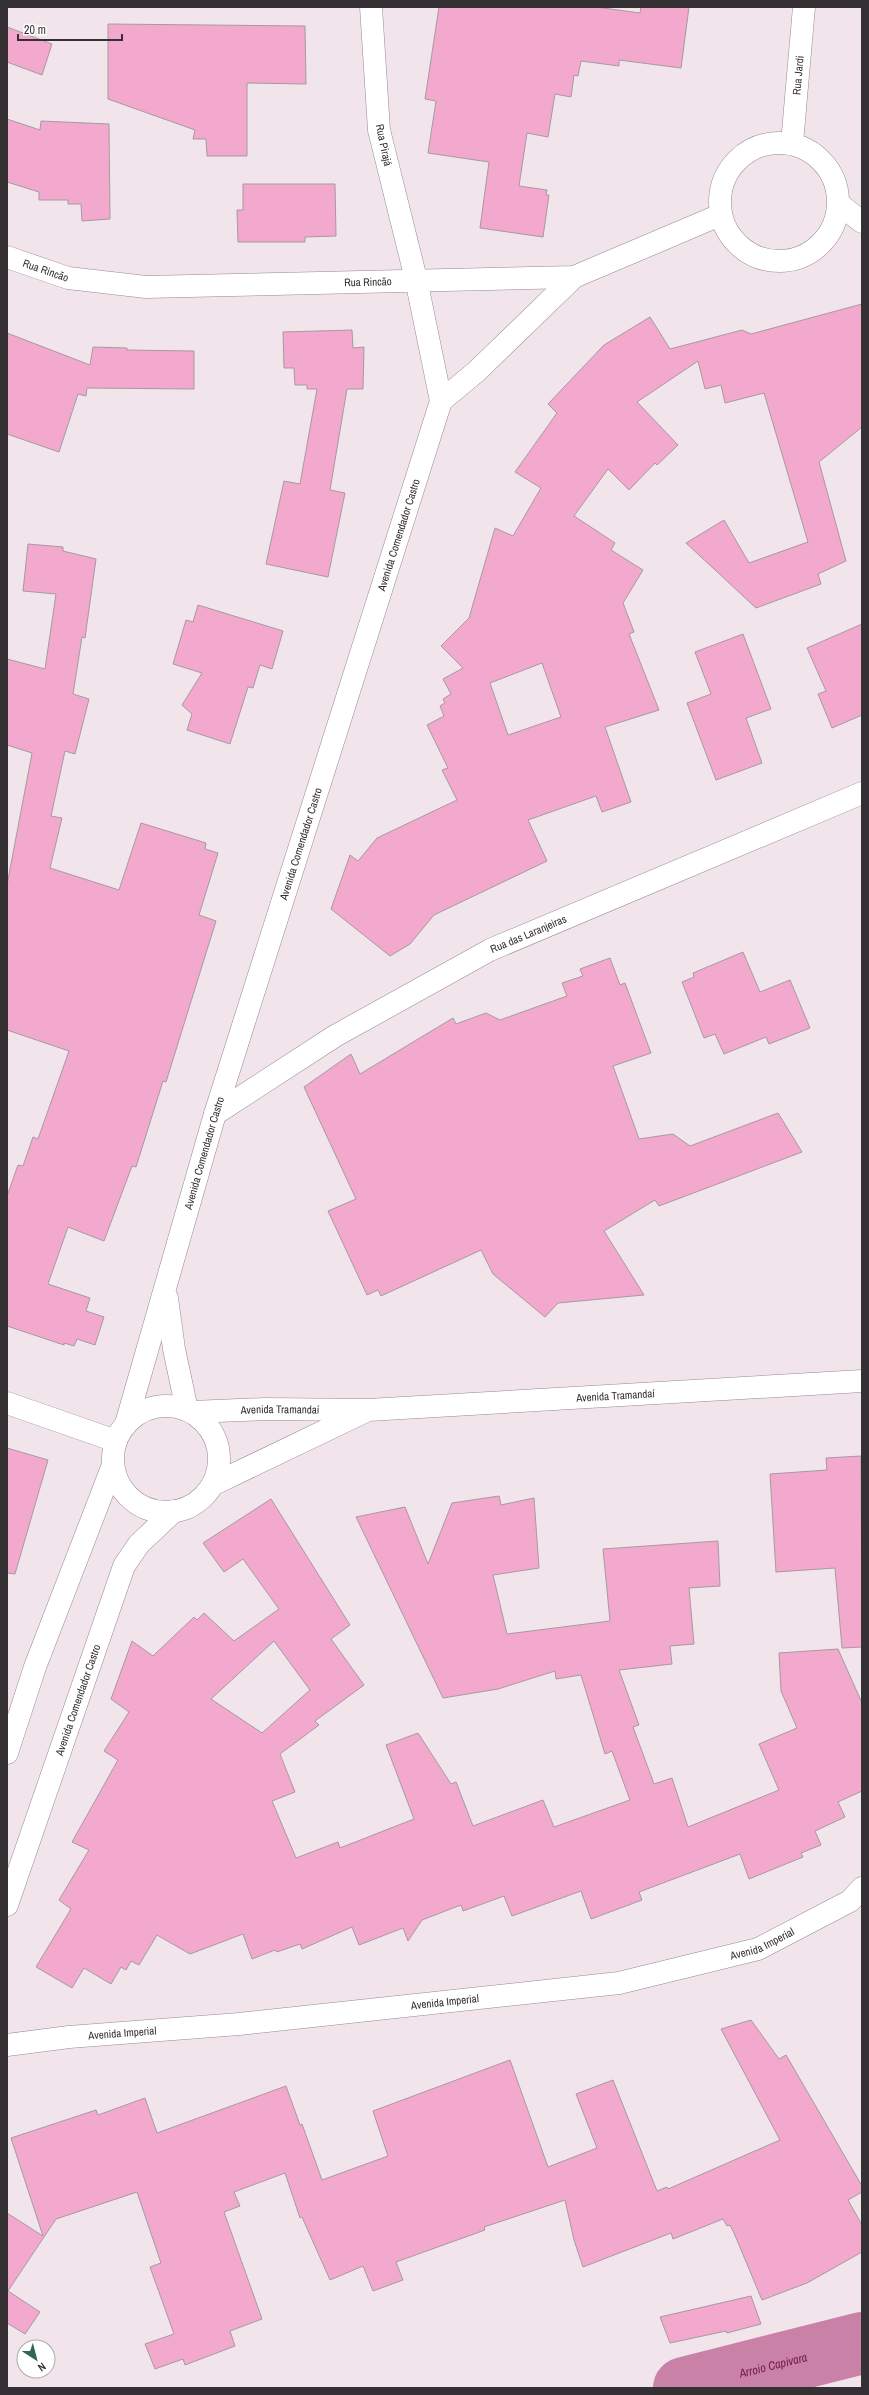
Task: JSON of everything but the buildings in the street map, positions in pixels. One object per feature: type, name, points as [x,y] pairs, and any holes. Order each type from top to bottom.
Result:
[{"type":"street","name":"Rua Pirajá","points":[[371,7],[379,130],[416,279]]},
{"type":"street","name":"Rua Jardi","points":[[792,143],[804,7]]},
{"type":"street","points":[[792,143],[817,155],[830,171],[834,177],[839,204],[831,232],[811,253],[784,262],[756,258],[733,241],[720,215],[721,185],[736,160],[762,145],[792,143]]},
{"type":"street","points":[[839,204],[862,222]]},
{"type":"street","name":"Rua Rincão","points":[[7,258],[68,278],[146,288],[416,279],[574,277],[720,215]]},
{"type":"street","points":[[441,401],[477,371],[574,277]]},
{"type":"street","name":"Avenida Comendador Castro","points":[[121,1432],[166,1289],[214,1114],[441,401],[416,279]]},
{"type":"street","name":"Rua das Laranjeiras","points":[[214,1114],[335,1036],[490,950],[862,793]]},
{"type":"street","name":"Avenida Comendador Castro","points":[[166,1289],[174,1349],[189,1411]]},
{"type":"street","name":"Avenida Tramandaí","points":[[189,1411],[266,1409],[368,1410],[862,1381]]},
{"type":"street","points":[[7,1403],[121,1432]]},
{"type":"street","points":[[7,1753],[35,1668],[113,1465],[121,1432],[139,1413],[154,1407],[171,1406],[189,1411],[208,1426],[217,1444],[219,1466],[212,1485],[196,1502],[174,1511],[153,1510],[134,1501],[120,1485],[113,1465]]},
{"type":"street","name":"Avenida Tramandaí","points":[[212,1485],[368,1410]]},
{"type":"street","name":"Avenida Comendador Castro","points":[[7,1905],[124,1566],[139,1544],[174,1511]]},
{"type":"street","name":"Avenida Imperial","points":[[7,2045],[69,2037],[239,2024],[619,1983],[758,1949],[850,1901],[862,1888]]},
{"type":"waterway","name":"Arroio Capivara","points":[[684,2388],[862,2343]]}]
